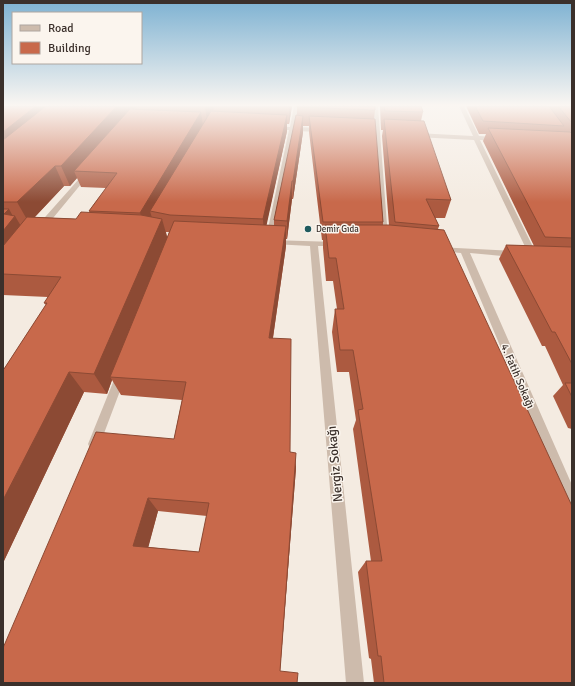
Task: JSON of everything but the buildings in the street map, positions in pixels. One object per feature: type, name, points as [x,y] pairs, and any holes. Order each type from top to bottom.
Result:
[{"type":"street","points":[[290,138],[265,241],[345,244]]},
{"type":"street","points":[[377,138],[385,245]]},
{"type":"street","points":[[476,138],[506,139]]},
{"type":"street","points":[[428,248],[465,252],[537,255],[476,138]]},
{"type":"street","points":[[40,229],[91,168]]},
{"type":"street","name":"Nergiz Sokağı","points":[[314,244],[355,683]]},
{"type":"street","name":"4. Fatih Sokağı","points":[[465,252],[572,500]]},
{"type":"street","points":[[89,458],[126,363]]},
{"type":"place","name":"Demir Gıda","points":[[308,229]]}]
